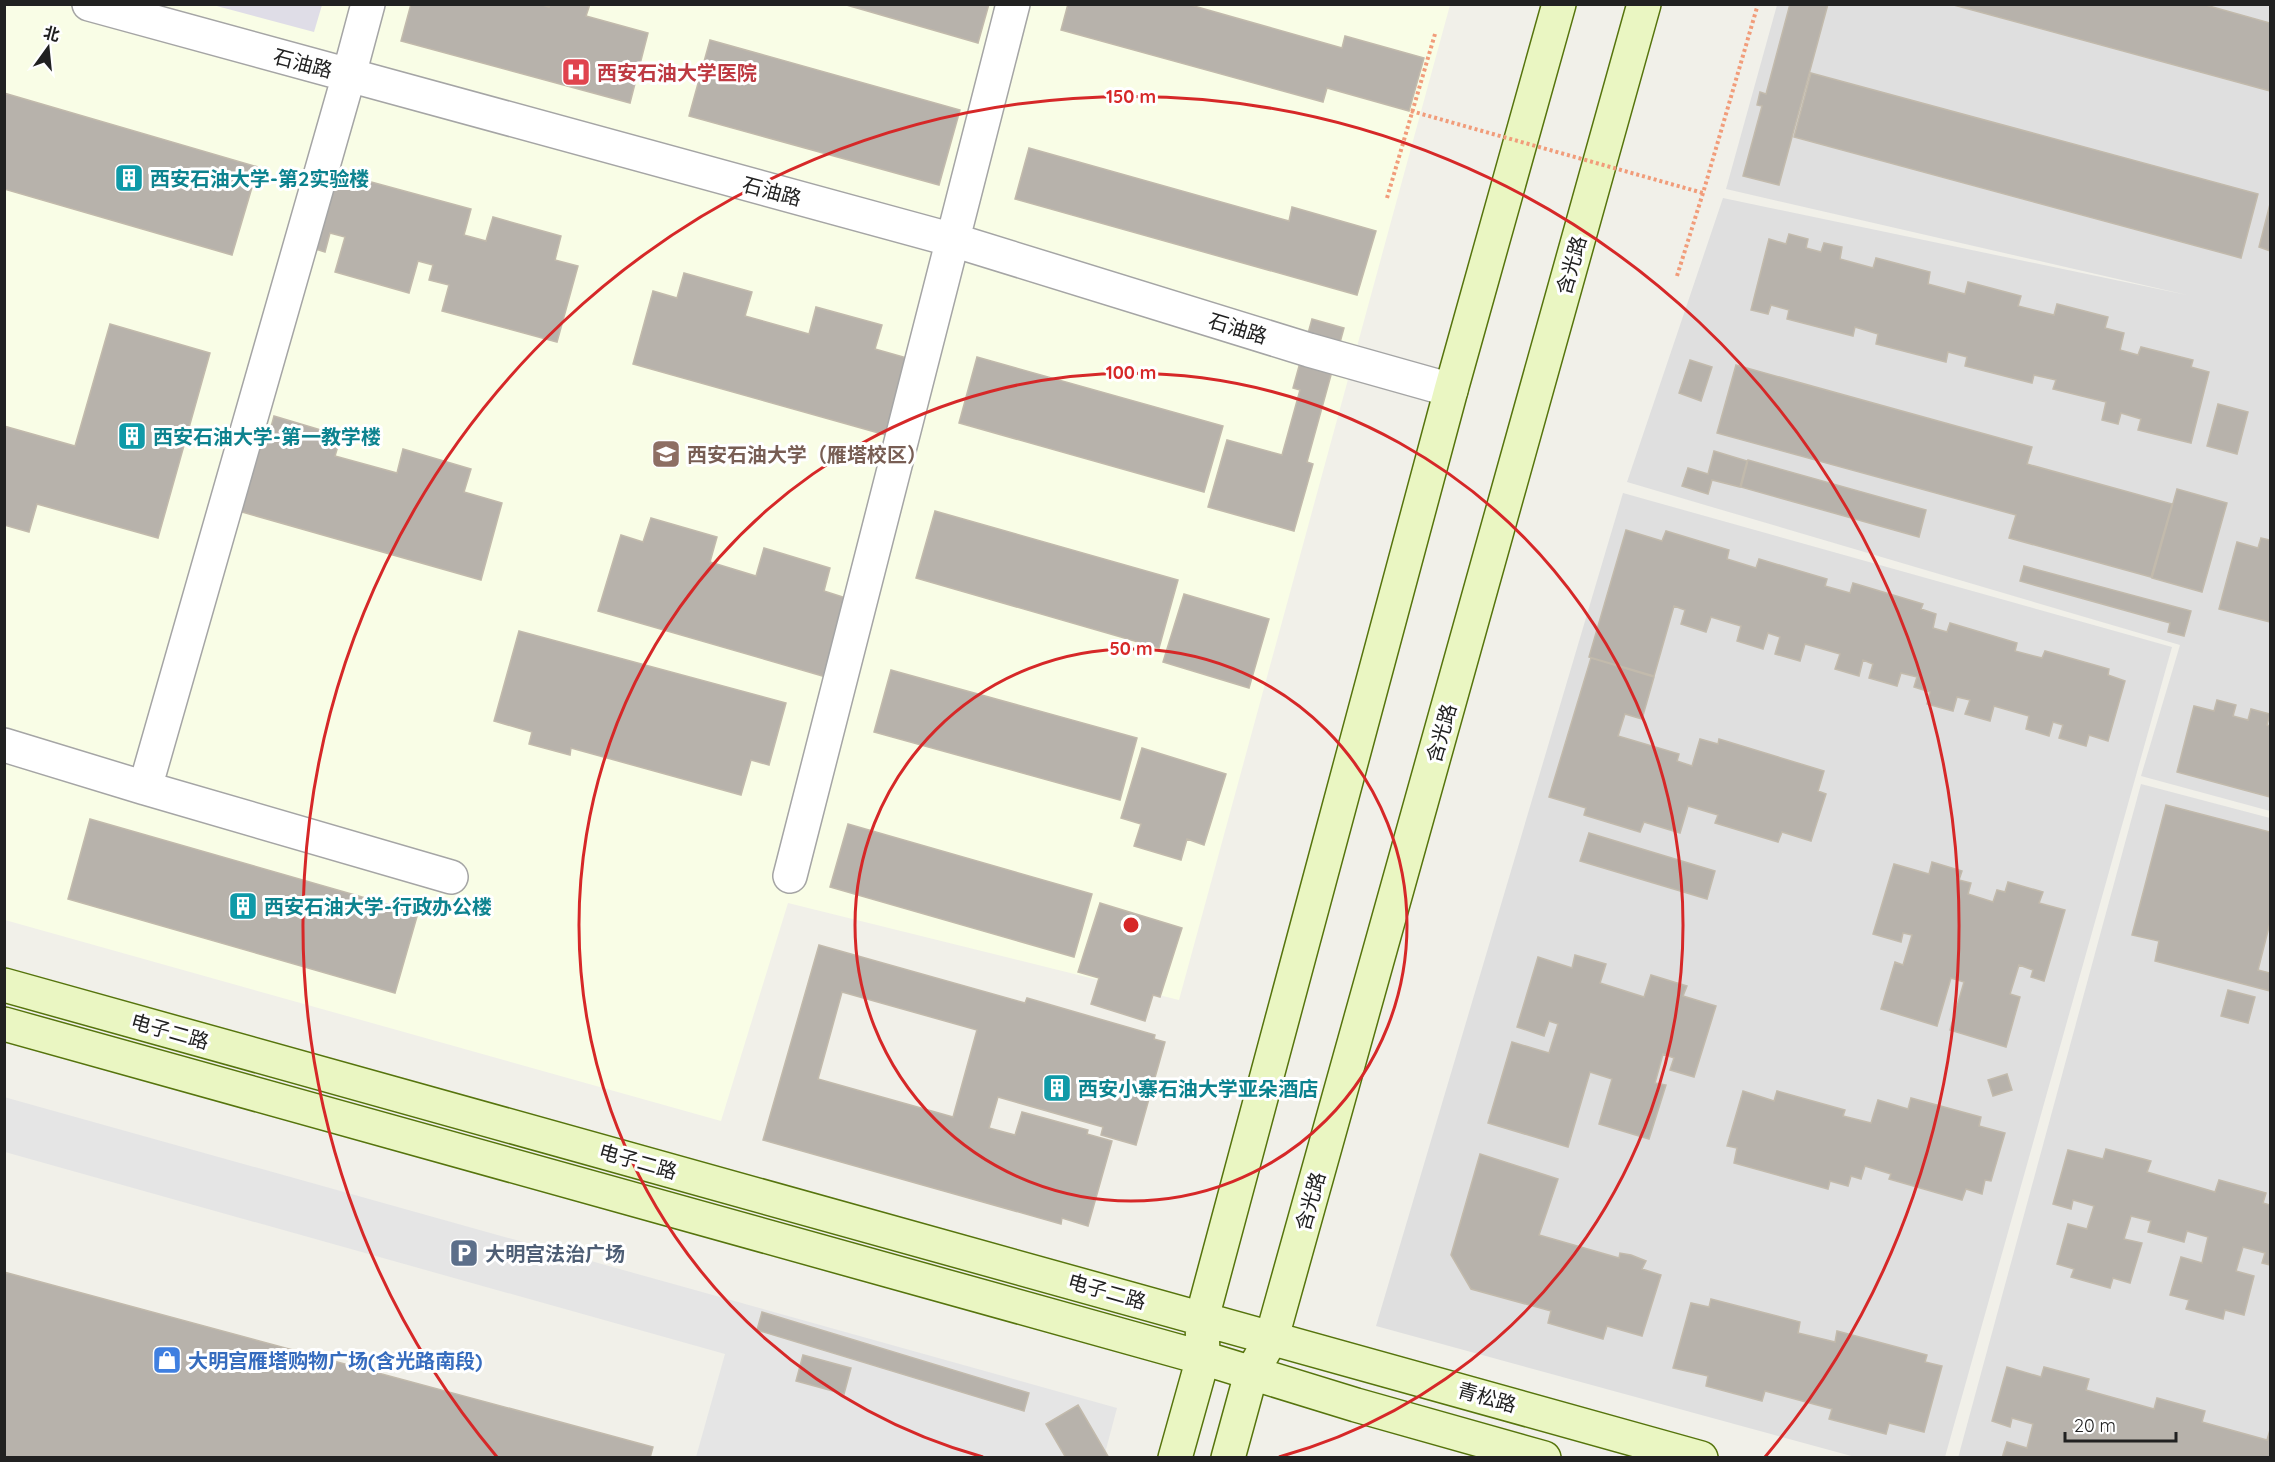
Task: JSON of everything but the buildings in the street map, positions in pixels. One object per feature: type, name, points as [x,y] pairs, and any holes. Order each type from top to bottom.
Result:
[{"type":"main road","points":[[1175,1458],[1203,1358],[1202,1318],[1451,390],[1559,4]]},
{"type":"main road","name":"含光路","points":[[1228,1458],[1251,1374],[1272,1337],[1644,4]]},
{"type":"main road","name":"电子二路","points":[[4,985],[1272,1337]]},
{"type":"main road","name":"电子二路","points":[[4,1024],[1203,1358],[1251,1374]]},
{"type":"main road","name":"青松路","points":[[1272,1337],[1701,1458]]},
{"type":"main road","points":[[1251,1374],[1544,1458]]},
{"type":"street","name":"石油路","points":[[89,4],[953,240],[1310,350],[1451,390]]},
{"type":"street","points":[[145,788],[368,4]]},
{"type":"street","points":[[790,876],[1013,4]]},
{"type":"street","points":[[4,745],[451,877]]},
{"type":"path","points":[[1677,276],[1758,4]]},
{"type":"path","points":[[1387,198],[1435,34]]},
{"type":"path","points":[[1411,111],[1703,193]]},
{"type":"shaded area","name":"西安石油大学（雁塔校区）","points":[[4,5],[1450,5],[1179,1000],[788,903],[721,1121],[5,920]]},
{"type":"shaded area","points":[[213,5],[322,5],[314,32]]},
{"type":"shaded area","points":[[1777,5],[2270,5],[2270,811],[2141,776],[2180,645],[1627,482],[1723,198],[2187,295],[1726,189]]},
{"type":"shaded area","points":[[1623,493],[2172,647],[1945,1457],[1855,1457],[1376,1326]]},
{"type":"shaded area","points":[[2141,784],[2270,818],[2270,1457],[1958,1458]]},
{"type":"shaded area","name":"大明宫法治广场","points":[[4,1097],[1117,1408],[1104,1457],[696,1457],[725,1354],[5,1152]]},
{"type":"place","name":"西安石油大学医院","points":[[576,72]]},
{"type":"place","name":"西安石油大学-第2实验楼","points":[[129,178]]},
{"type":"place","name":"西安石油大学-第一教学楼","points":[[132,436]]},
{"type":"place","name":"西安石油大学（雁塔校区）","points":[[666,454]]},
{"type":"place","name":"西安石油大学-行政办公楼","points":[[243,906]]},
{"type":"place","name":"西安小寨石油大学亚朵酒店","points":[[1057,1088]]},
{"type":"place","name":"大明宫法治广场","points":[[464,1253]]},
{"type":"place","name":"大明宫雁塔购物广场(含光路南段)","points":[[167,1360]]}]
